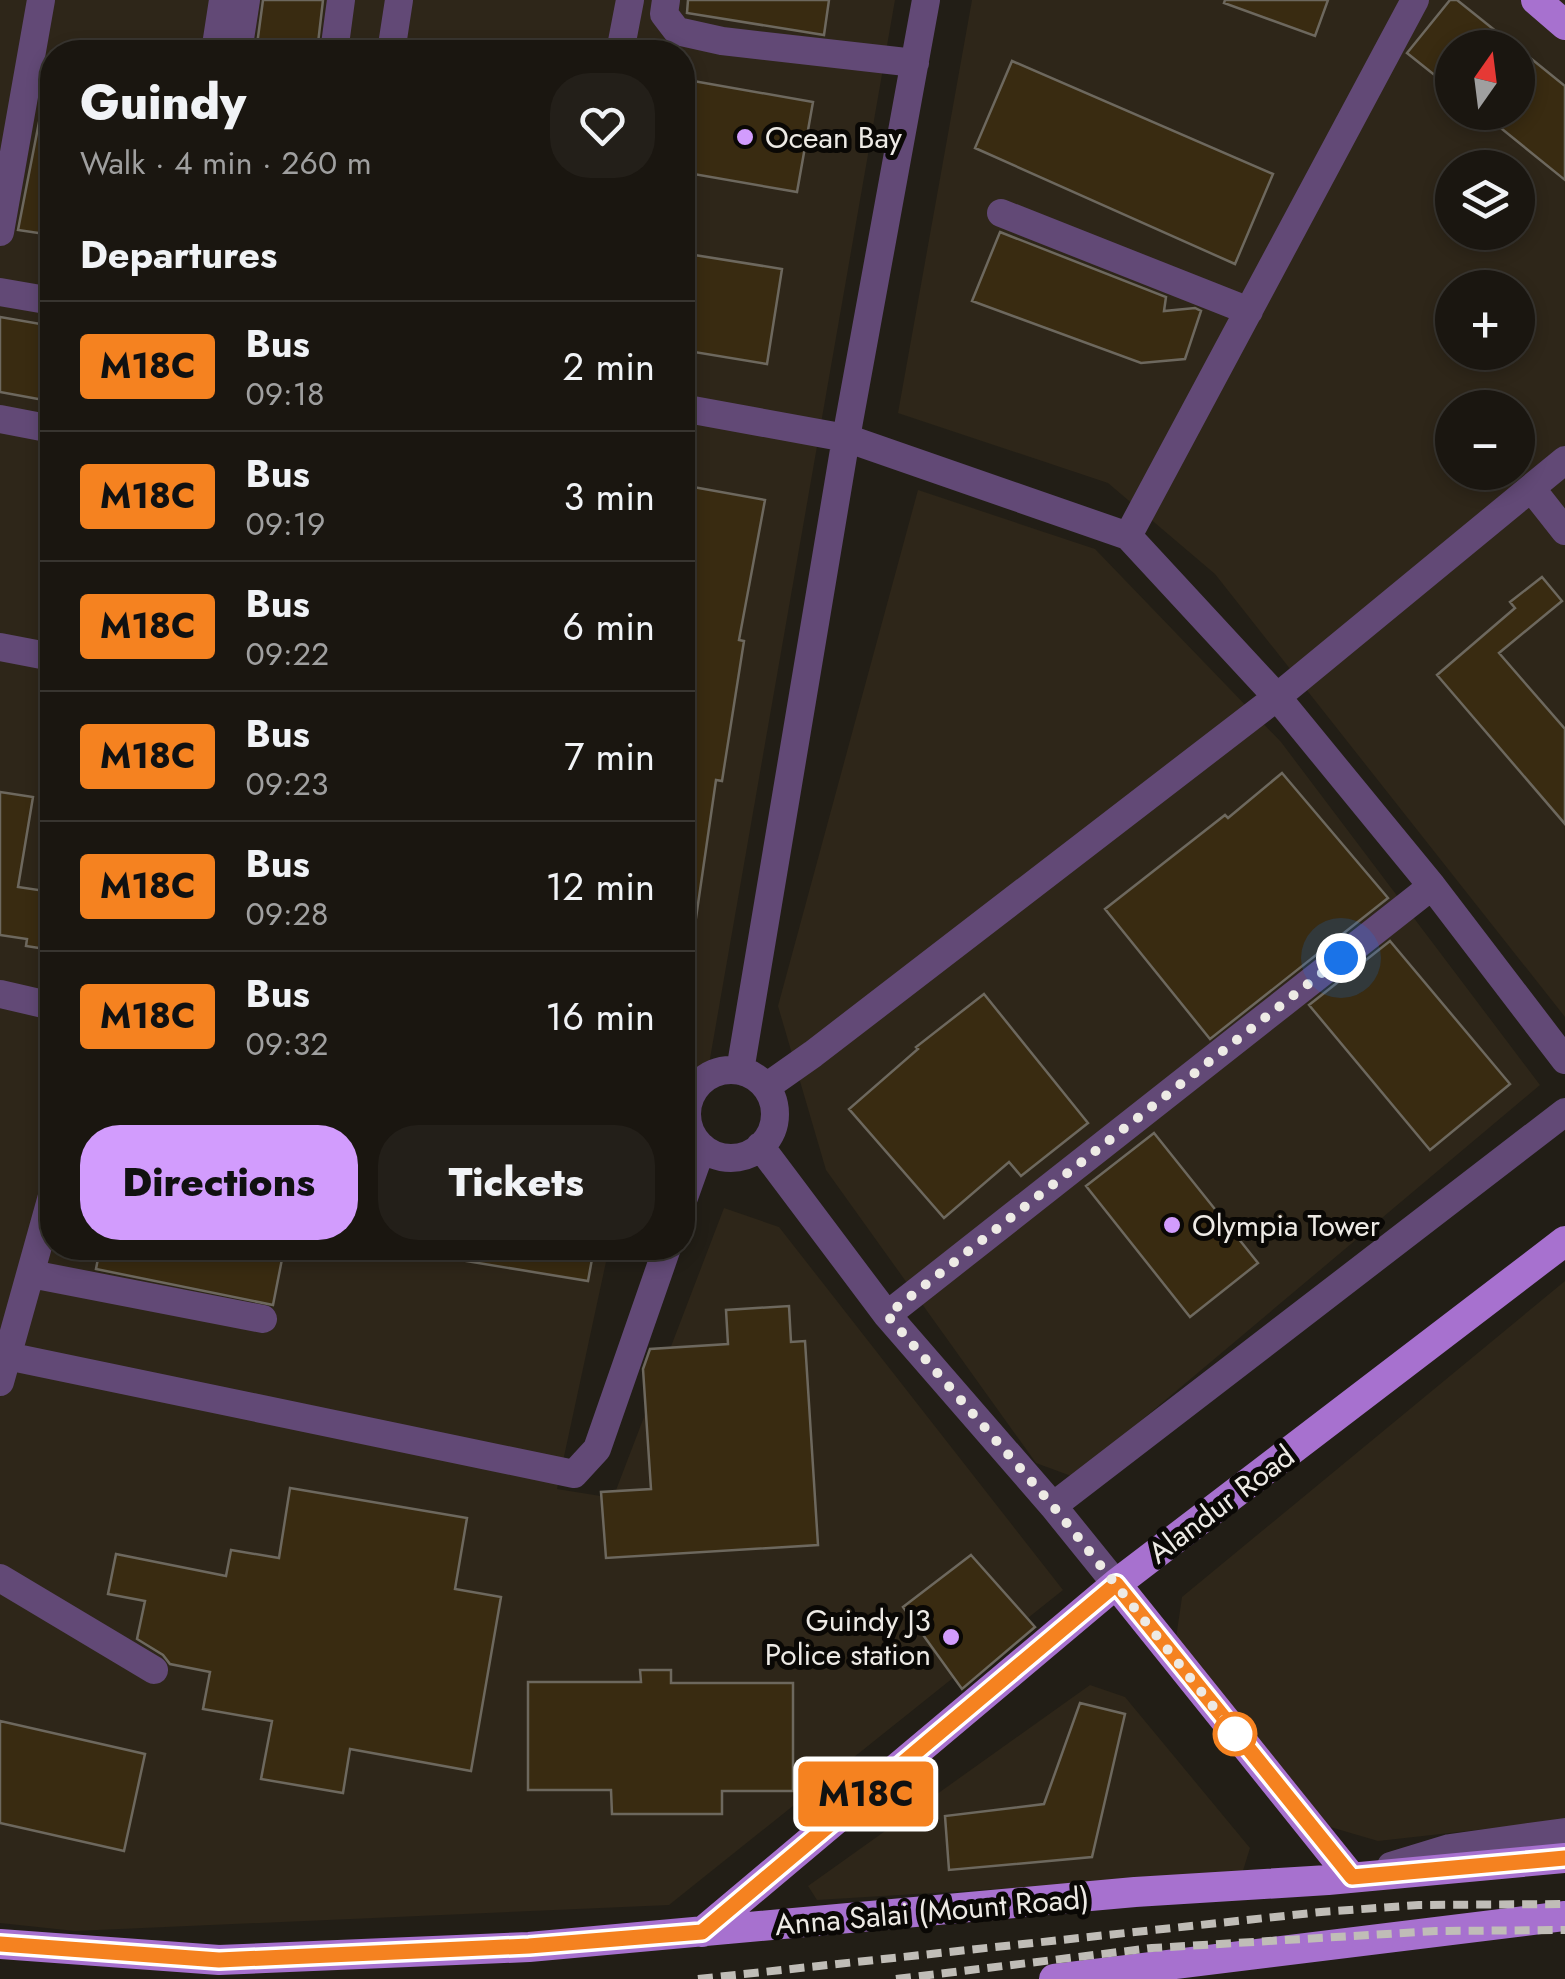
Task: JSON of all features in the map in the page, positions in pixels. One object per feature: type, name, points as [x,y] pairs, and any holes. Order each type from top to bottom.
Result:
[{"type":"main road","points":[[1536,0],[1565,25]]},
{"type":"main road","name":"Alandur Road","points":[[702,1932],[1116,1584],[1565,1241]]},
{"type":"main road","points":[[1116,1584],[1352,1877]]},
{"type":"main road","name":"Anna Salai (Mount Road)","points":[[0,1944],[219,1960],[529,1946],[1565,1858]]},
{"type":"main road","points":[[1054,1979],[1190,1971],[1565,1916]]},
{"type":"street","points":[[0,232],[40,0]]},
{"type":"street","points":[[217,40],[224,0]]},
{"type":"street","points":[[240,40],[246,0]]},
{"type":"street","points":[[336,40],[341,0]]},
{"type":"street","points":[[393,40],[399,0]]},
{"type":"street","points":[[622,40],[630,0]]},
{"type":"street","points":[[666,0],[664,14],[677,31],[915,63]]},
{"type":"street","points":[[740,1071],[846,438],[926,0]]},
{"type":"street","points":[[1128,536],[1415,0]]},
{"type":"street","points":[[1001,213],[1249,311]]},
{"type":"street","points":[[0,292],[40,299]]},
{"type":"street","points":[[695,410],[846,438],[1128,536],[1277,696],[1432,886],[1565,1060]]},
{"type":"street","points":[[0,419],[40,427]]},
{"type":"street","points":[[1535,485],[1565,460]]},
{"type":"street","points":[[766,1087],[1277,696],[1529,490]]},
{"type":"street","points":[[1533,490],[1565,531]]},
{"type":"street","points":[[0,647],[40,655]]},
{"type":"street","points":[[887,1315],[1432,886]]},
{"type":"street","points":[[0,994],[40,1003]]},
{"type":"street","points":[[695,1089],[710,1075],[740,1071],[766,1087],[775,1115],[772,1130],[760,1146],[741,1157],[728,1158],[702,1147],[695,1136]]},
{"type":"street","points":[[1053,1506],[1565,1112]]},
{"type":"street","points":[[760,1146],[887,1315],[1116,1584]]},
{"type":"street","points":[[695,1166],[702,1147]]},
{"type":"street","points":[[40,1239],[4,1369],[574,1474],[598,1450],[663,1260]]},
{"type":"street","points":[[30,1274],[263,1319]]},
{"type":"street","points":[[0,1578],[154,1670]]},
{"type":"street","points":[[1352,1877],[1450,1848],[1565,1832]]},
{"type":"shaded area","points":[[0,0],[895,0],[704,1093],[695,1102],[695,40],[40,40],[40,1260],[606,1260],[557,1489],[613,1498],[724,1208],[779,1227],[1063,1590],[669,1905],[75,1931],[0,1923]]},
{"type":"shaded area","points":[[972,0],[1565,0],[1565,1017],[1215,574],[1108,483],[898,413]]},
{"type":"shaded area","points":[[918,490],[1095,549],[1281,742],[1540,1085],[1074,1477],[1036,1463],[826,1170],[778,1006]]},
{"type":"shaded area","points":[[1565,1281],[1565,1820],[1378,1841],[1320,1824],[1176,1638],[1182,1597]]},
{"type":"shaded area","points":[[1090,1685],[1125,1697],[1250,1848],[1242,1874],[817,1900],[808,1886]]},
{"type":"building","points":[[263,0],[323,0],[318,40],[258,40]]},
{"type":"building","points":[[688,0],[829,0],[824,35],[687,13]]},
{"type":"building","points":[[1328,0],[1315,36],[1224,3]]},
{"type":"building","points":[[1450,0],[1457,0],[1494,30],[1435,30],[1435,75],[1407,53]]},
{"type":"building","points":[[1012,61],[1273,174],[1235,264],[975,148]]},
{"type":"building","points":[[1535,62],[1565,86],[1565,180],[1535,156],[1535,150],[1528,150],[1503,130],[1535,130]]},
{"type":"building","name":"Ocean Bay","points":[[695,81],[813,102],[797,192],[695,174]]},
{"type":"building","points":[[40,117],[40,233],[18,230]]},
{"type":"building","points":[[1000,232],[1166,297],[1164,311],[1201,311],[1185,359],[1141,363],[972,301]]},
{"type":"building","points":[[695,255],[782,269],[767,364],[695,352]]},
{"type":"building","points":[[0,317],[40,324],[40,399],[0,392]]},
{"type":"building","points":[[695,487],[765,500],[739,640],[744,641],[722,781],[716,780],[696,918]]},
{"type":"building","points":[[1542,577],[1562,601],[1499,653],[1565,729],[1565,824],[1437,675],[1515,608],[1510,602]]},
{"type":"building","points":[[1282,773],[1388,898],[1210,1039],[1105,909]]},
{"type":"building","points":[[0,792],[33,797],[18,887],[40,890],[40,948],[26,946],[27,939],[0,935]]},
{"type":"building","points":[[1390,941],[1510,1084],[1430,1150],[1309,1005]]},
{"type":"building","points":[[984,994],[1088,1123],[1021,1176],[1009,1162],[944,1218],[849,1109],[916,1047]]},
{"type":"building","name":"Olympia Tower","points":[[1154,1133],[1258,1263],[1190,1317],[1086,1186]]},
{"type":"building","points":[[98,1260],[282,1260],[273,1305],[96,1269]]},
{"type":"building","points":[[460,1260],[592,1260],[588,1281]]},
{"type":"building","points":[[789,1306],[791,1342],[805,1341],[818,1545],[606,1558],[601,1492],[651,1489],[643,1369],[650,1349],[728,1344],[726,1310]]},
{"type":"building","points":[[290,1488],[467,1518],[455,1589],[501,1597],[471,1771],[350,1749],[343,1793],[261,1779],[272,1721],[203,1709],[210,1672],[170,1664],[137,1639],[145,1601],[108,1594],[116,1554],[226,1576],[231,1550],[279,1558]]},
{"type":"building","name":"Guindy J3 Police station","points":[[971,1555],[1035,1627],[962,1689],[903,1607]]},
{"type":"building","points":[[640,1670],[671,1670],[671,1683],[793,1683],[793,1791],[722,1791],[722,1814],[612,1814],[611,1790],[528,1790],[528,1682],[641,1682]]},
{"type":"building","points":[[1080,1703],[1125,1714],[1092,1857],[949,1870],[945,1816],[1044,1804]]},
{"type":"building","points":[[0,1721],[145,1754],[124,1851],[0,1823]]},
{"type":"railway","points":[[698,1979],[1321,1912],[1419,1905],[1565,1904]]},
{"type":"railway","points":[[896,1979],[1152,1948],[1436,1931],[1565,1930]]},
{"type":"bus line","name":"M18C","points":[[0,1944],[219,1960],[529,1946],[702,1932],[1116,1584],[1352,1877],[1565,1858]]},
{"type":"place","name":"Ocean Bay","points":[[745,137]]},
{"type":"place","name":"Olympia Tower","points":[[1172,1225]]},
{"type":"place","name":"Guindy J3 Police station","points":[[951,1637]]},
{"type":"route","points":[[1235,1734],[1053,1506],[887,1315],[1341,958]]}]
